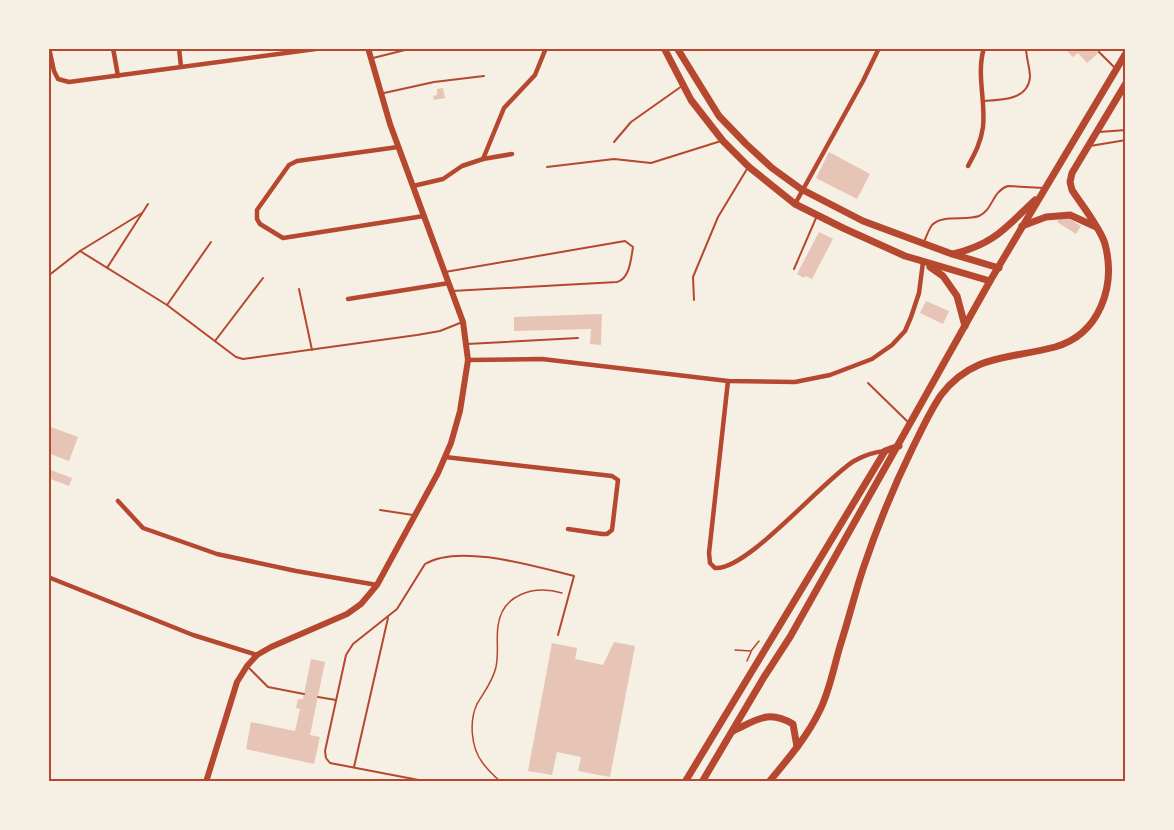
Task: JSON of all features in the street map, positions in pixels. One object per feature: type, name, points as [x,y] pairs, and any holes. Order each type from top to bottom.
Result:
[{"type":"main road","points":[[206,782],[237,682],[246,666],[257,655],[271,647],[347,614],[360,604],[377,585],[445,457],[460,411],[468,360],[463,322],[398,147],[368,48]]},
{"type":"main road","points":[[664,48],[682,86],[723,141],[749,167],[795,204],[843,228],[923,262],[990,281]]},
{"type":"main road","points":[[677,48],[719,116],[772,168],[801,189],[863,221],[952,254],[999,268]]},
{"type":"main road","points":[[702,782],[790,637],[1042,191],[1126,53]]},
{"type":"main road","points":[[769,782],[820,711],[864,568],[899,475],[932,409],[943,393],[979,363],[1011,354],[1057,346],[1083,333],[1105,302],[1109,276],[1105,242],[1072,190],[1070,182],[1072,173],[1126,83]]},
{"type":"main road","points":[[952,254],[968,250],[992,239],[1007,228],[1042,191]]},
{"type":"main road","points":[[1022,226],[1046,217],[1070,215],[1096,228]]},
{"type":"main road","points":[[923,262],[943,276],[952,288],[960,303],[965,326]]},
{"type":"main road","points":[[685,782],[885,451],[899,446]]},
{"type":"main road","points":[[733,731],[768,715],[782,718],[793,724],[796,747]]},
{"type":"street","points":[[50,48],[54,71],[58,79],[69,82],[323,48]]},
{"type":"street","points":[[113,48],[118,76]]},
{"type":"street","points":[[178,48],[181,67]]},
{"type":"street","points":[[483,159],[504,108],[535,75],[546,48]]},
{"type":"street","points":[[795,204],[801,189],[863,81],[878,48]]},
{"type":"street","points":[[968,166],[980,144],[984,126],[981,76],[984,48]]},
{"type":"street","points":[[398,147],[297,161],[289,165],[257,210],[257,219],[260,224],[283,238],[424,216]]},
{"type":"street","points":[[413,186],[443,179],[462,166],[483,159],[512,154]]},
{"type":"street","points":[[468,360],[573,361],[728,381],[795,382],[830,375],[872,359],[892,345],[905,331],[919,293],[923,262]]},
{"type":"street","points":[[348,299],[449,283]]},
{"type":"street","points":[[728,381],[710,553],[710,563],[715,568],[722,569],[731,565],[768,537],[854,461],[885,451]]},
{"type":"street","points":[[445,457],[612,476],[618,480],[612,530],[607,534],[602,534],[568,529]]},
{"type":"street","points":[[118,501],[143,528],[217,554],[377,585]]},
{"type":"street","points":[[48,576],[193,635],[257,655]]},
{"type":"lane","points":[[371,58],[413,48]]},
{"type":"lane","points":[[982,101],[1017,97],[1026,88],[1030,77],[1026,48]]},
{"type":"lane","points":[[1099,52],[1116,69]]},
{"type":"lane","points":[[381,93],[434,82],[484,76]]},
{"type":"lane","points":[[614,141],[632,122],[682,86]]},
{"type":"lane","points":[[1096,132],[1126,130]]},
{"type":"lane","points":[[1088,146],[1126,140]]},
{"type":"lane","points":[[547,167],[615,159],[651,163],[723,141]]},
{"type":"lane","points":[[694,300],[693,277],[718,217],[749,167]]},
{"type":"lane","points":[[923,243],[932,225],[939,220],[967,219],[981,215],[1002,188],[1008,186],[1042,191]]},
{"type":"lane","points":[[107,268],[148,204]]},
{"type":"lane","points":[[48,276],[80,251],[142,213]]},
{"type":"lane","points":[[794,269],[818,216]]},
{"type":"lane","points":[[445,272],[625,241],[633,247],[626,276],[622,281],[452,292]]},
{"type":"lane","points":[[167,305],[211,242]]},
{"type":"lane","points":[[80,251],[167,305],[236,357],[243,359],[440,331],[463,322]]},
{"type":"lane","points":[[215,341],[263,278]]},
{"type":"lane","points":[[299,289],[312,350]]},
{"type":"lane","points":[[467,344],[578,338]]},
{"type":"lane","points":[[868,383],[911,425]]},
{"type":"lane","points":[[380,510],[415,515]]},
{"type":"lane","points":[[429,782],[330,763],[326,758],[325,751],[346,655],[353,644],[397,609],[425,564],[444,557],[476,556],[505,559],[574,576],[558,635]]},
{"type":"lane","points":[[354,767],[388,618]]},
{"type":"lane","points":[[246,666],[268,687],[304,694]]},
{"type":"lane","points":[[318,697],[336,700]]},
{"type":"path","points":[[501,782],[478,755],[473,735],[473,721],[476,707],[496,670],[498,625],[502,611],[513,599],[526,591],[540,589],[569,595]]},
{"type":"building","points":[[1064,48],[1104,48],[1087,63],[1078,53],[1073,57]]},
{"type":"building","points":[[443,88],[445,98],[434,100],[433,96],[437,95],[437,89]]},
{"type":"building","points":[[829,152],[870,174],[857,199],[816,178]]},
{"type":"building","points":[[1062,214],[1081,226],[1076,234],[1057,222]]},
{"type":"building","points":[[819,232],[833,239],[812,279],[805,276],[804,278],[797,274]]},
{"type":"building","points":[[926,301],[949,311],[943,324],[920,313]]},
{"type":"building","points":[[602,314],[601,345],[590,344],[591,329],[514,331],[514,317]]},
{"type":"building","points":[[48,426],[78,437],[69,461],[48,453]]},
{"type":"building","points":[[48,469],[72,478],[69,486],[48,478]]},
{"type":"building","points":[[614,642],[635,646],[610,777],[578,771],[581,757],[557,752],[552,775],[528,771],[552,643],[577,648],[575,659],[603,665]]},
{"type":"building","points":[[311,659],[325,662],[310,735],[320,737],[314,764],[246,749],[251,722],[295,731],[300,709],[296,708],[298,699],[303,699]]}]
